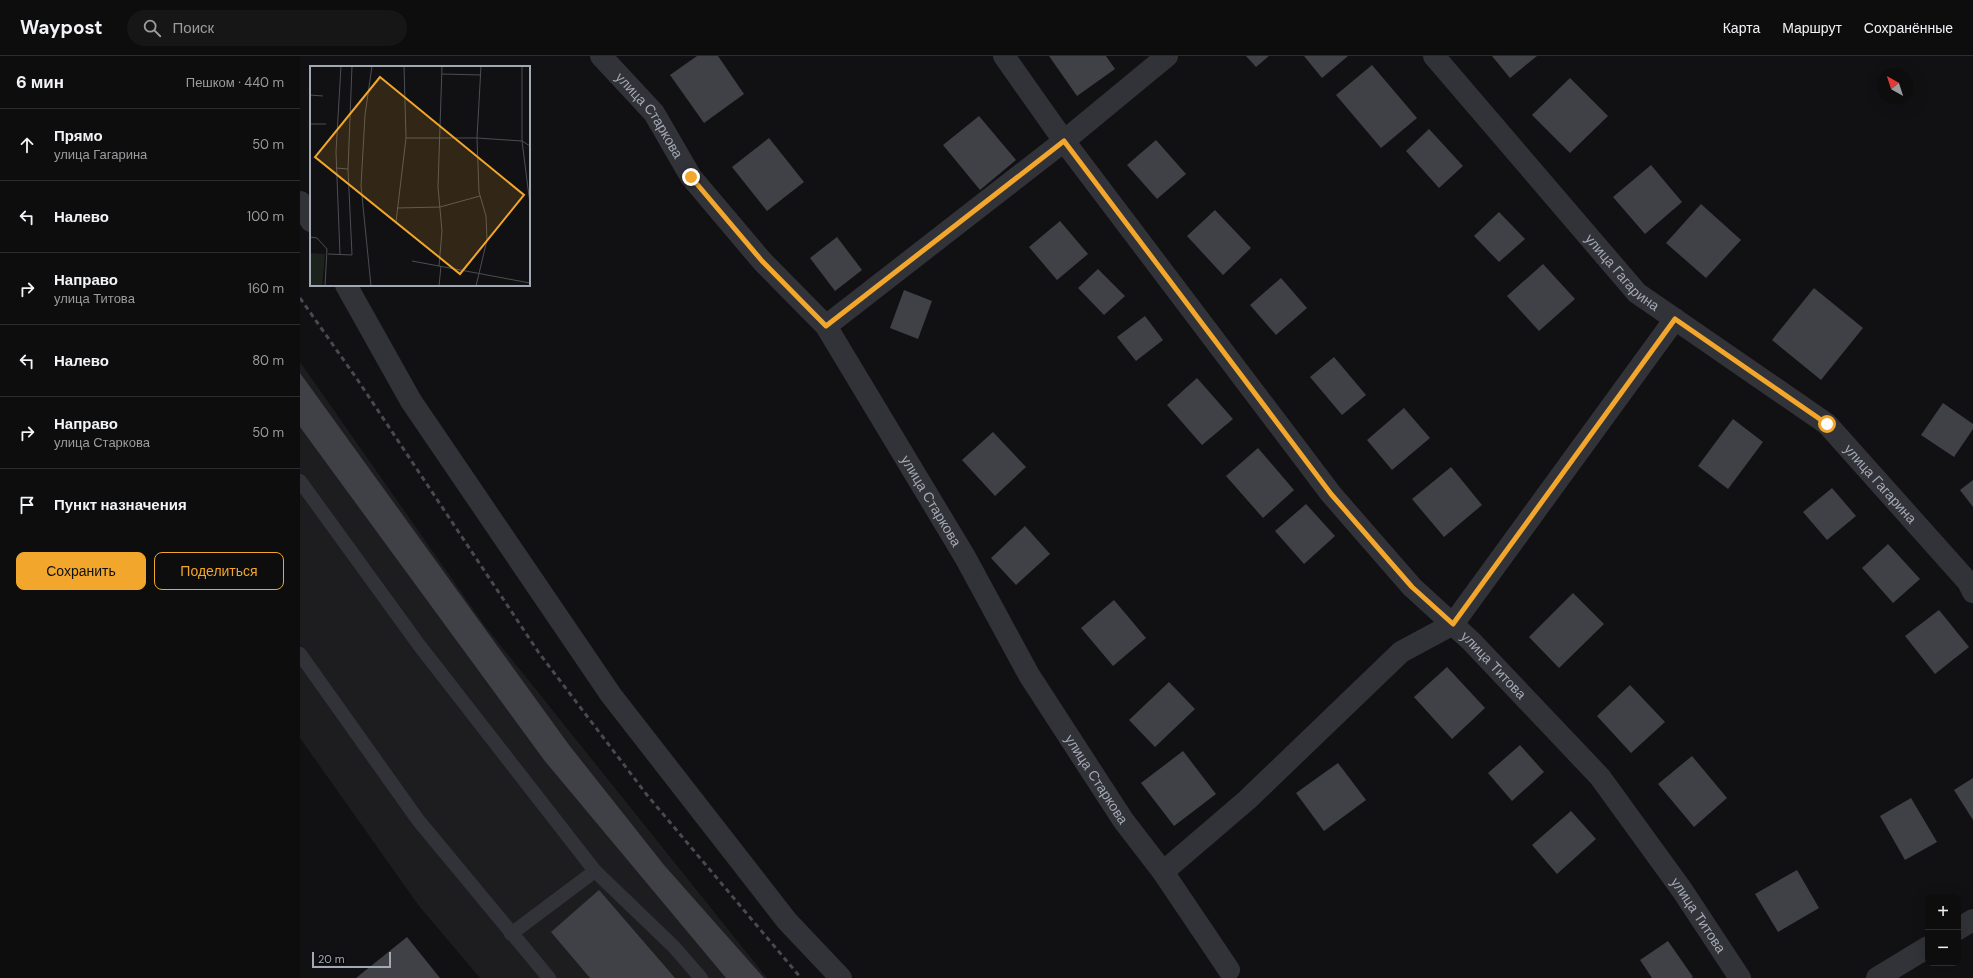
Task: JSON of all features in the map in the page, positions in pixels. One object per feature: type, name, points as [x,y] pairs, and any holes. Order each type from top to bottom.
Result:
[{"type":"street","name":"улица Старкова","points":[[601,56],[654,112],[691,177],[762,261],[826,326],[966,557],[1029,675],[1123,820],[1163,872],[1230,970]]},
{"type":"street","name":"улица Титова","points":[[1004,56],[1064,141],[1331,494],[1412,587],[1471,640],[1600,777],[1682,890],[1740,978]]},
{"type":"street","points":[[826,326],[1064,141],[1167,56]]},
{"type":"street","name":"улица Гагарина","points":[[1434,56],[1637,293],[1827,424],[1968,582],[1973,592]]},
{"type":"street","points":[[300,202],[310,219]]},
{"type":"street","points":[[347,286],[411,401],[611,695],[788,921],[841,978]]},
{"type":"street","points":[[1163,872],[1247,800],[1401,652],[1453,624],[1675,319]]},
{"type":"street","points":[[1961,927],[1973,920]]},
{"type":"street","points":[[1877,978],[1925,949]]},
{"type":"lane","points":[[300,480],[419,645],[595,871],[674,947],[701,978]]},
{"type":"lane","points":[[300,654],[418,820],[549,978]]},
{"type":"lane","points":[[511,934],[595,871]]},
{"type":"shaded area","points":[[300,362],[485,626],[767,978],[480,978],[419,906],[300,738]]},
{"type":"building","points":[[697,56],[718,56],[744,94],[704,123],[670,75]]},
{"type":"building","points":[[1049,56],[1106,56],[1115,69],[1077,96]]},
{"type":"building","points":[[1246,56],[1269,56],[1256,67]]},
{"type":"building","points":[[1304,56],[1348,56],[1322,78]]},
{"type":"building","points":[[1492,56],[1537,56],[1510,78]]},
{"type":"building","points":[[1372,65],[1417,118],[1381,148],[1336,95]]},
{"type":"building","points":[[1570,78],[1608,116],[1570,153],[1532,115]]},
{"type":"building","points":[[979,116],[1016,160],[980,190],[943,145]]},
{"type":"building","points":[[1429,129],[1463,166],[1439,188],[1406,151]]},
{"type":"building","points":[[769,138],[804,182],[767,211],[732,167]]},
{"type":"building","points":[[1156,140],[1186,174],[1157,199],[1127,165]]},
{"type":"building","points":[[1651,165],[1682,202],[1645,234],[1613,197]]},
{"type":"building","points":[[1701,204],[1741,240],[1706,278],[1666,243]]},
{"type":"building","points":[[1215,210],[1251,248],[1223,275],[1187,236]]},
{"type":"building","points":[[1499,212],[1525,239],[1499,262],[1474,236]]},
{"type":"building","points":[[1060,221],[1088,254],[1057,280],[1029,247]]},
{"type":"building","points":[[837,237],[862,270],[835,291],[810,258]]},
{"type":"building","points":[[1543,264],[1575,299],[1539,331],[1507,296]]},
{"type":"building","points":[[1098,269],[1125,296],[1104,315],[1078,288]]},
{"type":"building","points":[[1281,278],[1307,308],[1276,335],[1250,305]]},
{"type":"building","points":[[1814,288],[1863,328],[1821,380],[1772,340]]},
{"type":"building","points":[[904,290],[932,301],[918,339],[890,328]]},
{"type":"building","points":[[1145,316],[1163,340],[1136,361],[1117,337]]},
{"type":"building","points":[[1334,357],[1366,395],[1342,415],[1310,377]]},
{"type":"building","points":[[300,373],[569,745],[664,865],[764,978],[726,978],[544,760],[300,427]]},
{"type":"building","points":[[1197,378],[1233,419],[1202,445],[1167,405]]},
{"type":"building","points":[[1943,403],[1973,424],[1973,429],[1954,457],[1921,435]]},
{"type":"building","points":[[1404,408],[1430,438],[1392,470],[1367,440]]},
{"type":"building","points":[[1733,419],[1763,442],[1728,489],[1698,466]]},
{"type":"building","points":[[993,432],[1026,467],[995,496],[962,460]]},
{"type":"building","points":[[1258,448],[1294,490],[1263,518],[1226,476]]},
{"type":"building","points":[[1451,467],[1482,505],[1444,537],[1412,499]]},
{"type":"building","points":[[1973,480],[1973,507],[1960,490]]},
{"type":"building","points":[[1832,488],[1856,516],[1827,540],[1803,512]]},
{"type":"building","points":[[1306,504],[1335,536],[1304,564],[1275,531]]},
{"type":"building","points":[[1025,526],[1050,554],[1016,585],[991,558]]},
{"type":"building","points":[[1888,544],[1920,579],[1893,603],[1862,568]]},
{"type":"building","points":[[1573,593],[1604,624],[1559,668],[1529,637]]},
{"type":"building","points":[[1114,600],[1146,638],[1113,666],[1081,628]]},
{"type":"building","points":[[1939,610],[1969,647],[1935,674],[1905,636]]},
{"type":"building","points":[[1447,667],[1485,708],[1452,739],[1414,697]]},
{"type":"building","points":[[1169,682],[1195,709],[1155,747],[1129,720]]},
{"type":"building","points":[[1630,685],[1665,722],[1631,753],[1597,716]]},
{"type":"building","points":[[1520,745],[1544,772],[1512,801],[1488,773]]},
{"type":"building","points":[[1183,751],[1216,794],[1174,826],[1141,783]]},
{"type":"building","points":[[1692,756],[1727,798],[1694,827],[1658,784]]},
{"type":"building","points":[[1338,763],[1366,800],[1324,831],[1296,793]]},
{"type":"building","points":[[1973,778],[1973,820],[1954,790]]},
{"type":"building","points":[[1911,798],[1937,842],[1905,860],[1880,816]]},
{"type":"building","points":[[1571,811],[1596,839],[1557,874],[1532,845]]},
{"type":"building","points":[[1797,870],[1819,908],[1778,932],[1755,894]]},
{"type":"building","points":[[599,890],[675,978],[590,978],[551,932]]},
{"type":"building","points":[[407,937],[440,978],[356,978]]},
{"type":"building","points":[[1668,941],[1693,977],[1652,978],[1640,960]]},
{"type":"railway","points":[[300,298],[357,379],[539,653],[647,795],[801,978]]},
{"type":"route","points":[[691,177],[762,261],[826,326],[1064,141],[1331,494],[1412,587],[1453,624],[1675,319],[1827,424]]}]
